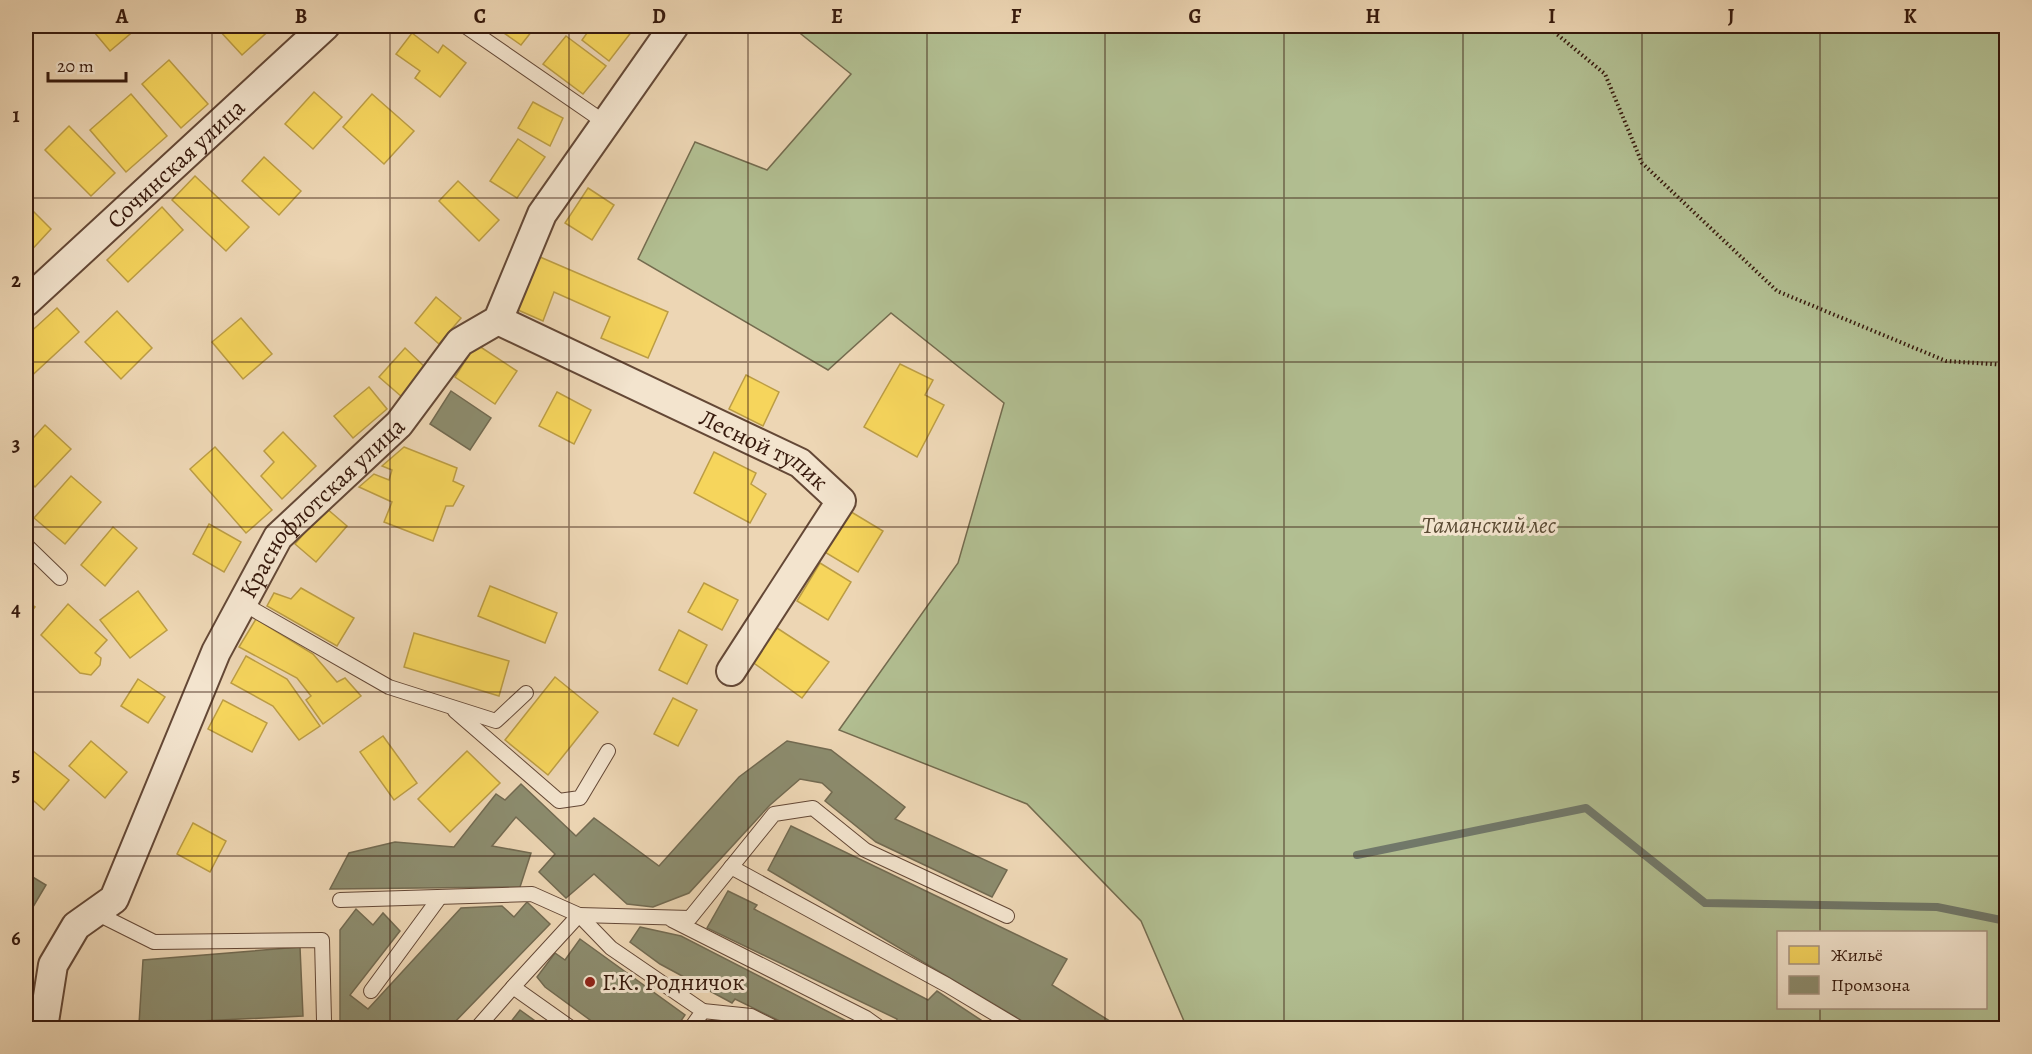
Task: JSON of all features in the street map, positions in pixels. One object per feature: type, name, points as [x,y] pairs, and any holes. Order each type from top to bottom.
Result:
[{"type":"street","name":"Сочинская улица","points":[[26,302],[325,26]]},
{"type":"street","points":[[498,320],[542,214],[674,26]]},
{"type":"street","name":"Краснофлотская улица","points":[[43,1029],[52,965],[76,926],[114,899],[216,652],[278,537],[399,424],[460,342],[498,320]]},
{"type":"street","name":"Лесной тупик","points":[[498,320],[800,463],[841,501],[731,671]]},
{"type":"lane","points":[[465,26],[607,124]]},
{"type":"lane","points":[[26,545],[60,578]]},
{"type":"lane","points":[[242,603],[389,687],[496,721],[526,693]]},
{"type":"lane","points":[[452,707],[559,801],[580,798],[608,751]]},
{"type":"lane","points":[[477,1029],[579,915],[690,918],[774,814],[813,808],[865,850],[1007,916]]},
{"type":"lane","points":[[731,867],[947,985],[1019,1029]]},
{"type":"lane","points":[[340,900],[532,894],[579,915],[612,948],[703,1011],[751,1016],[775,1029]]},
{"type":"lane","points":[[371,991],[440,897]]},
{"type":"lane","points":[[96,913],[154,942],[322,940],[324,1020]]},
{"type":"lane","points":[[667,917],[866,1018],[880,1029]]},
{"type":"lane","points":[[513,987],[571,1029]]},
{"type":"lane","points":[[691,1029],[703,1011]]},
{"type":"path","points":[[1547,26],[1605,74],[1642,163],[1777,291],[1946,361],[2007,365]]},
{"type":"green space","name":"Таманский лес","points":[[791,26],[2006,26],[2006,1028],[1187,1028],[1141,921],[1027,804],[839,730],[958,563],[1004,403],[891,313],[828,370],[638,259],[695,142],[767,170],[851,74]]},
{"type":"building: Жильё","points":[[89,26],[132,26],[136,29],[110,51]]},
{"type":"building: Жильё","points":[[224,26],[274,26],[242,55],[219,30]]},
{"type":"building: Жильё","points":[[494,26],[536,26],[521,45]]},
{"type":"building: Жильё","points":[[592,26],[636,26],[609,61],[582,40]]},
{"type":"building: Жильё","points":[[412,33],[438,53],[443,45],[466,63],[440,97],[415,78],[420,71],[396,54]]},
{"type":"building: Жильё","points":[[566,36],[606,66],[583,94],[543,64]]},
{"type":"building: Жильё","points":[[169,60],[208,104],[181,128],[142,84]]},
{"type":"building: Жильё","points":[[314,92],[342,117],[313,149],[285,124]]},
{"type":"building: Жильё","points":[[131,94],[167,136],[126,172],[90,130]]},
{"type":"building: Жильё","points":[[372,94],[414,131],[384,164],[343,127]]},
{"type":"building: Жильё","points":[[533,102],[563,118],[550,146],[518,128]]},
{"type":"building: Жильё","points":[[69,126],[115,173],[91,196],[45,150]]},
{"type":"building: Жильё","points":[[518,139],[545,157],[517,198],[490,181]]},
{"type":"building: Жильё","points":[[264,157],[301,191],[279,215],[242,181]]},
{"type":"building: Жильё","points":[[195,176],[249,227],[226,251],[172,200]]},
{"type":"building: Жильё","points":[[458,181],[499,220],[479,241],[439,201]]},
{"type":"building: Жильё","points":[[588,188],[614,205],[592,240],[565,223]]},
{"type":"building: Жильё","points":[[26,204],[51,229],[26,256]]},
{"type":"building: Жильё","points":[[162,207],[183,230],[128,282],[107,260]]},
{"type":"building: Жильё","points":[[540,257],[668,312],[648,358],[601,338],[610,317],[554,292],[543,321],[518,310]]},
{"type":"building: Жильё","points":[[436,297],[461,318],[439,344],[415,323]]},
{"type":"building: Жильё","points":[[57,308],[79,332],[26,381],[26,336]]},
{"type":"building: Жильё","points":[[117,311],[152,348],[121,379],[85,342]]},
{"type":"building: Жильё","points":[[241,318],[272,354],[243,379],[212,342]]},
{"type":"building: Жильё","points":[[476,344],[517,371],[495,404],[455,377]]},
{"type":"building: Жильё","points":[[405,348],[427,369],[402,397],[379,377]]},
{"type":"building: Жильё","points":[[900,364],[933,380],[925,395],[944,405],[917,457],[864,427]]},
{"type":"building: Жильё","points":[[746,375],[779,392],[763,426],[729,409]]},
{"type":"building: Жильё","points":[[369,387],[387,409],[353,438],[334,416]]},
{"type":"building: Жильё","points":[[557,392],[591,410],[574,444],[539,426]]},
{"type":"building: Жильё","points":[[45,425],[71,449],[35,487],[26,478],[26,446]]},
{"type":"building: Жильё","points":[[283,432],[316,466],[282,499],[261,476],[274,462],[264,451]]},
{"type":"building: Жильё","points":[[215,447],[272,510],[246,533],[190,469]]},
{"type":"building: Жильё","points":[[404,447],[457,468],[453,481],[464,486],[453,506],[446,506],[433,541],[384,522],[392,502],[359,487],[374,474],[389,480],[392,470],[382,466]]},
{"type":"building: Жильё","points":[[714,452],[756,473],[751,484],[766,494],[750,523],[694,493]]},
{"type":"building: Жильё","points":[[71,476],[101,502],[65,544],[34,518]]},
{"type":"building: Жильё","points":[[326,508],[347,526],[316,562],[295,544]]},
{"type":"building: Жильё","points":[[848,510],[883,531],[858,572],[823,551]]},
{"type":"building: Жильё","points":[[209,524],[241,542],[224,572],[193,554]]},
{"type":"building: Жильё","points":[[113,527],[137,548],[105,586],[81,565]]},
{"type":"building: Жильё","points":[[820,563],[851,582],[828,620],[797,601]]},
{"type":"building: Жильё","points":[[704,583],[738,600],[722,630],[688,612]]},
{"type":"building: Жильё","points":[[490,586],[557,613],[545,643],[478,616]]},
{"type":"building: Жильё","points":[[301,588],[354,618],[337,646],[267,606],[274,593],[291,599]]},
{"type":"building: Жильё","points":[[138,591],[167,630],[130,658],[100,620]]},
{"type":"building: Жильё","points":[[26,600],[35,607],[26,619]]},
{"type":"building: Жильё","points":[[68,604],[107,640],[95,653],[101,658],[100,665],[91,675],[80,673],[41,635]]},
{"type":"building: Жильё","points":[[256,619],[313,654],[337,682],[345,678],[361,696],[323,724],[306,700],[311,696],[297,678],[239,647]]},
{"type":"building: Жильё","points":[[777,628],[829,662],[802,698],[751,661]]},
{"type":"building: Жильё","points":[[679,630],[707,645],[687,684],[659,670]]},
{"type":"building: Жильё","points":[[414,633],[509,661],[499,696],[404,667]]},
{"type":"building: Жильё","points":[[246,656],[287,679],[320,726],[299,740],[273,706],[231,683]]},
{"type":"building: Жильё","points":[[555,677],[598,712],[548,775],[505,740]]},
{"type":"building: Жильё","points":[[138,679],[165,697],[148,723],[121,706]]},
{"type":"building: Жильё","points":[[673,698],[697,710],[678,746],[654,734]]},
{"type":"building: Жильё","points":[[223,700],[267,723],[252,752],[208,729]]},
{"type":"building: Жильё","points":[[383,736],[417,783],[394,800],[360,752]]},
{"type":"building: Жильё","points":[[91,741],[127,772],[105,798],[69,766]]},
{"type":"building: Жильё","points":[[28,747],[69,780],[44,810],[26,794],[26,749]]},
{"type":"building: Жильё","points":[[467,751],[500,783],[450,832],[418,799]]},
{"type":"building: Жильё","points":[[193,823],[226,841],[210,872],[177,854]]},
{"type":"building: Промзона","points":[[451,391],[491,418],[470,450],[430,424]]},
{"type":"building: Промзона","points":[[787,741],[831,750],[905,807],[895,819],[1007,870],[992,897],[876,842],[825,801],[832,792],[822,783],[800,779],[770,805],[689,893],[653,907],[627,904],[594,874],[566,898],[539,872],[555,854],[516,817],[492,846],[531,853],[520,887],[330,889],[349,853],[395,842],[454,847],[496,794],[505,800],[521,784],[576,836],[594,818],[659,866],[739,777]]},
{"type":"building: Промзона","points":[[791,826],[1067,959],[1052,985],[1121,1028],[1034,1028],[768,870]]},
{"type":"building: Промзона","points":[[26,873],[46,885],[30,912],[26,910]]},
{"type":"building: Промзона","points":[[728,891],[757,905],[754,909],[928,1000],[937,991],[993,1028],[895,1028],[897,1019],[707,928]]},
{"type":"building: Промзона","points":[[527,902],[550,924],[449,1028],[340,1028],[340,930],[356,909],[373,925],[383,913],[400,931],[350,995],[368,1009],[461,908],[502,906],[514,917]]},
{"type":"building: Промзона","points":[[640,927],[681,936],[860,1028],[794,1028],[735,999],[732,1003],[660,964],[630,942]]},
{"type":"building: Промзона","name":"Г.К. Родничок","points":[[580,939],[685,1015],[676,1028],[601,1028],[545,987],[537,977],[555,953],[565,960]]},
{"type":"building: Промзона","points":[[300,947],[303,1016],[139,1024],[143,960]]},
{"type":"building: Промзона","points":[[520,1010],[545,1028],[506,1028]]},
{"type":"building: Промзона","points":[[724,1022],[734,1028],[719,1028]]},
{"type":"waterway","points":[[1357,855],[1586,808],[1705,903],[1937,907],[2006,921]]},
{"type":"place","name":"Г.К. Родничок","points":[[590,982]]}]
